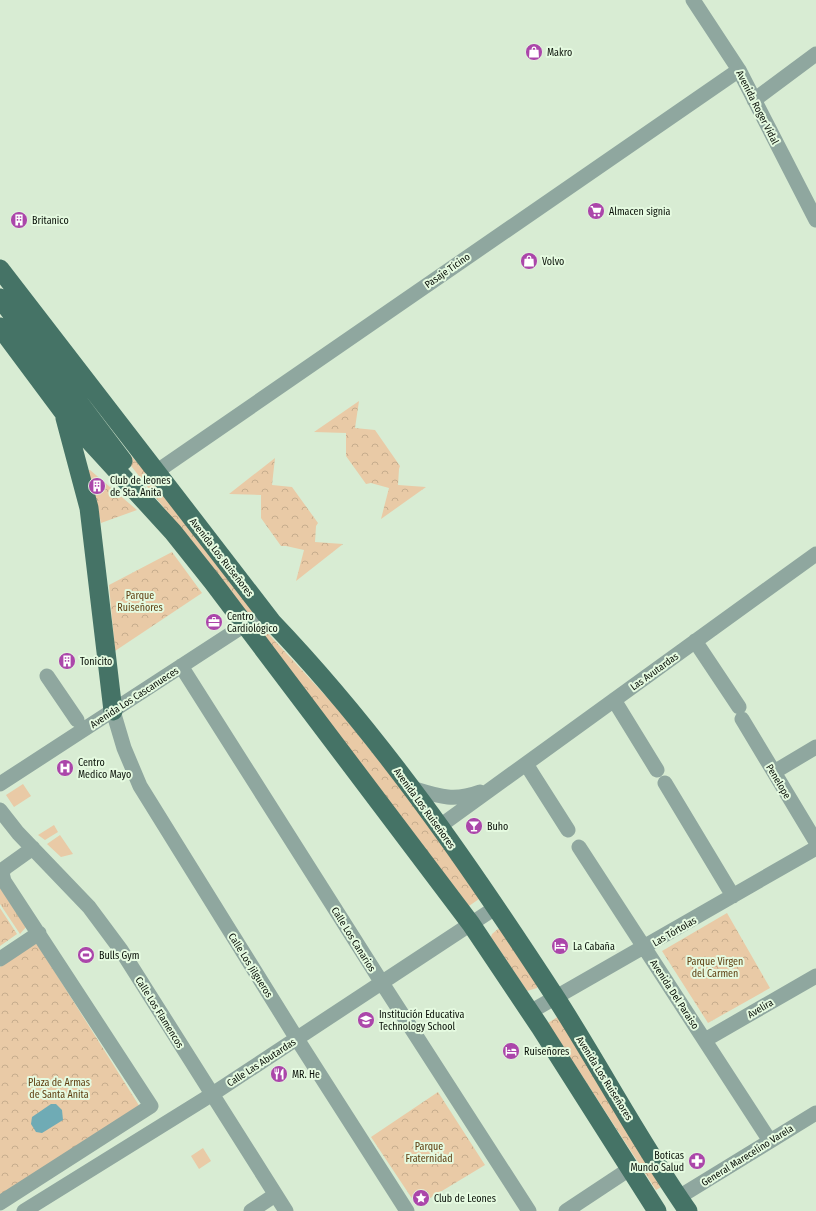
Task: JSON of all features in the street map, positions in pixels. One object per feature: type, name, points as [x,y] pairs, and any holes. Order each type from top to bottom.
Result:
[{"type":"main road","name":"Avenida Los Ruiseñores","points":[[0,268],[125,433],[272,622],[294,645],[368,733],[440,826],[555,998],[684,1204]]},
{"type":"main road","name":"Avenida Los Ruiseñores","points":[[0,298],[153,502],[173,532]]},
{"type":"main road","name":"Avenida Los Ruiseñores","points":[[0,327],[64,413],[173,532],[246,624],[471,924],[530,1012],[631,1168],[657,1211]]},
{"type":"main road","name":"Avenida Los Ruiseñores","points":[[40,350],[125,433]]},
{"type":"main road","points":[[64,413],[89,508],[113,711]]},
{"type":"street","name":"Avenida Roger Vidal","points":[[692,0],[739,70],[816,220]]},
{"type":"street","points":[[754,100],[816,54]]},
{"type":"street","name":"Pasaje Ticino","points":[[156,472],[739,70]]},
{"type":"street","name":"Las Avutardas","points":[[440,826],[816,554]]},
{"type":"street","name":"Avenida Los Cascanueces","points":[[0,784],[246,624],[256,621],[272,622]]},
{"type":"street","name":"Penelope","points":[[695,642],[740,713],[816,842]]},
{"type":"street","name":"Calle Los Canarios","points":[[181,666],[529,1211]]},
{"type":"street","points":[[47,676],[77,720]]},
{"type":"street","points":[[614,700],[657,770]]},
{"type":"street","name":"Calle Los Jilgueros","points":[[113,711],[124,748],[140,786],[297,1039],[407,1211]]},
{"type":"street","points":[[774,772],[816,747]]},
{"type":"street","points":[[526,764],[568,830]]},
{"type":"street","points":[[665,783],[733,896]]},
{"type":"street","name":"Las Avutardas","points":[[412,788],[442,797],[456,798],[492,788]]},
{"type":"street","name":"Calle Los Flamencos","points":[[0,810],[33,848],[89,907],[121,950],[286,1211]]},
{"type":"street","name":"Avenida Del Paraiso","points":[[579,847],[770,1141]]},
{"type":"street","points":[[0,1203],[150,1106],[4,881],[2,873],[5,868],[33,848]]},
{"type":"street","name":"Las Tórtolas","points":[[530,1012],[645,948],[816,848]]},
{"type":"street","name":"Calle Las Abutardas","points":[[24,1211],[297,1039],[495,908]]},
{"type":"street","points":[[0,959],[39,933]]},
{"type":"street","name":"Avelira","points":[[705,1040],[816,976]]},
{"type":"street","name":"General Marecelino Varela","points":[[684,1204],[770,1141],[816,1113]]},
{"type":"street","points":[[566,1211],[631,1168]]},
{"type":"street","points":[[251,1211],[276,1195]]},
{"type":"green space","points":[[359,401],[355,428],[375,430],[400,466],[398,485],[426,487],[381,519],[389,488],[371,483],[366,484],[346,456],[346,433],[314,432]]},
{"type":"green space","points":[[82,403],[146,472],[262,617],[248,619]]},
{"type":"green space","points":[[275,458],[272,485],[292,487],[318,523],[316,526],[315,542],[343,544],[296,581],[304,550],[281,546],[261,518],[261,495],[229,494]]},
{"type":"green space","points":[[86,470],[90,470],[137,510],[101,523],[96,500]]},
{"type":"green space","name":"Parque Ruiseñores","points":[[172,552],[202,593],[115,651],[109,585]]},
{"type":"green space","points":[[252,627],[262,627],[336,707],[403,791],[479,895],[479,899],[469,906]]},
{"type":"green space","points":[[23,784],[31,796],[14,807],[6,795]]},
{"type":"green space","points":[[54,825],[58,832],[45,840],[38,835]]},
{"type":"green space","points":[[60,835],[73,854],[61,857],[47,844]]},
{"type":"green space","points":[[0,888],[26,927],[20,934],[0,904]]},
{"type":"green space","points":[[0,908],[17,934],[0,946]]},
{"type":"green space","name":"Parque Virgen del Carmen","points":[[727,913],[770,988],[708,1023],[662,951]]},
{"type":"green space","points":[[498,929],[502,929],[538,984],[537,988],[527,991],[491,937],[492,934]]},
{"type":"green space","name":"Plaza de Armas de Santa Anita","points":[[36,942],[140,1107],[0,1196],[0,967]]},
{"type":"green space","points":[[559,1016],[665,1185],[656,1190],[548,1023]]},
{"type":"green space","name":"Parque Fraternidad","points":[[438,1092],[485,1165],[417,1206],[371,1137]]},
{"type":"green space","points":[[203,1148],[211,1161],[199,1169],[191,1156]]},
{"type":"water","points":[[51,1104],[56,1104],[62,1110],[63,1120],[42,1133],[36,1132],[31,1124],[32,1117]]},
{"type":"place","name":"Makro","points":[[534,52]]},
{"type":"place","name":"Almacen signia","points":[[596,211]]},
{"type":"place","name":"Britanico","points":[[19,220]]},
{"type":"place","name":"Volvo","points":[[529,261]]},
{"type":"place","name":"Club de leones de Sta. Anita","points":[[97,486]]},
{"type":"place","name":"Centro Cardiológico","points":[[214,622]]},
{"type":"place","name":"Tonicito","points":[[67,661]]},
{"type":"place","name":"Centro Medico Mayo","points":[[65,768]]},
{"type":"place","name":"Buho","points":[[474,826]]},
{"type":"place","name":"La Cabaña","points":[[560,946]]},
{"type":"place","name":"Bulls Gym","points":[[86,955]]},
{"type":"place","name":"Institución Educativa Technology School","points":[[366,1020]]},
{"type":"place","name":"Ruiseñores","points":[[511,1051]]},
{"type":"place","name":"MR. He","points":[[279,1074]]},
{"type":"place","name":"Boticas Mundo Salud","points":[[697,1161]]},
{"type":"place","name":"Club de Leones","points":[[421,1198]]}]
